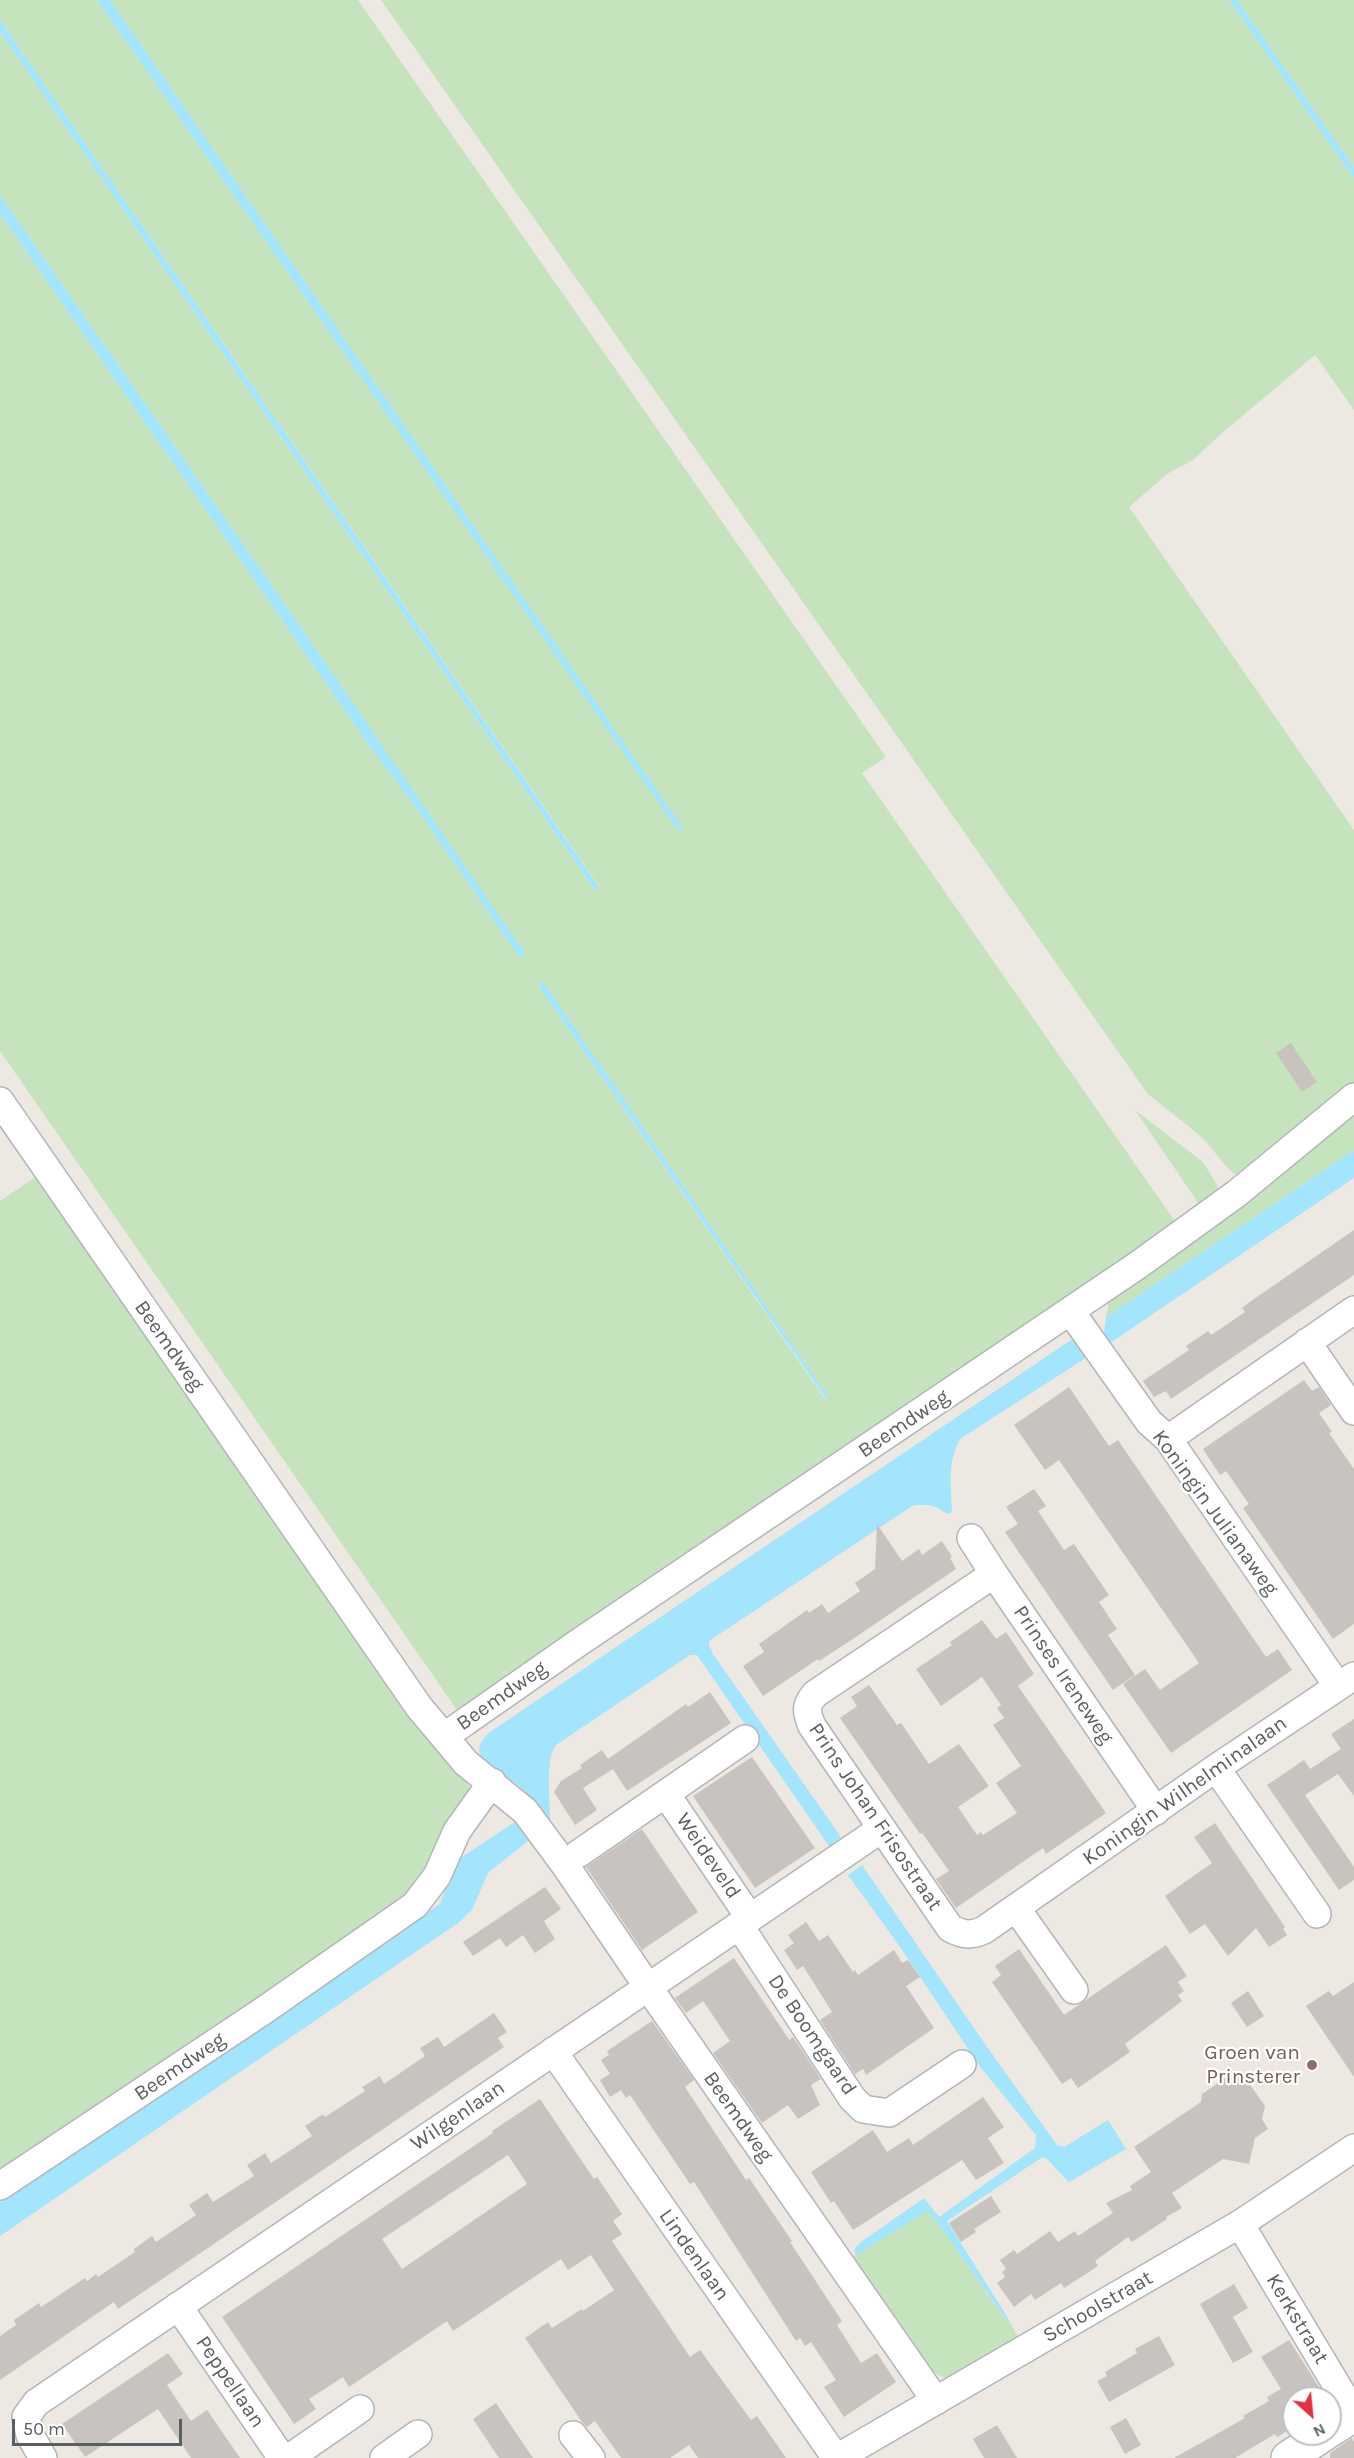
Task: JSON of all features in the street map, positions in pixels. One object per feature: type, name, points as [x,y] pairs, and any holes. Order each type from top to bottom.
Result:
[{"type":"street","name":"Beemdweg","points":[[445,1736],[578,1643],[1071,1312],[1236,1194],[1354,1097]]},
{"type":"street","name":"Beemdweg","points":[[0,1101],[419,1707],[466,1763],[525,1811],[542,1833],[936,2401]]},
{"type":"street","points":[[1168,1439],[1354,1310]]},
{"type":"street","name":"Koningin Julianaweg","points":[[1071,1312],[1149,1422],[1168,1439],[1346,1681]]},
{"type":"street","points":[[1308,1342],[1354,1411]]},
{"type":"street","name":"Prinses Ireneweg","points":[[971,1538],[1156,1811]]},
{"type":"street","name":"Prins Johan Frisostraat","points":[[961,1934],[950,1928],[812,1726],[806,1713],[807,1703],[815,1694],[994,1574]]},
{"type":"street","name":"Koningin Wilhelminalaan","points":[[961,1934],[973,1935],[984,1930],[1216,1768],[1346,1681]]},
{"type":"street","name":"Weideveld","points":[[578,1854],[745,1739]]},
{"type":"street","points":[[1216,1768],[1317,1914]]},
{"type":"street","name":"Beemdweg","points":[[0,2186],[263,2011],[415,1905],[437,1876],[458,1831],[492,1782]]},
{"type":"street","name":"Weideveld","points":[[666,1794],[744,1922]]},
{"type":"street","name":"Wilgenlaan","points":[[43,2458],[30,2435],[26,2417],[36,2403],[881,1829]]},
{"type":"street","points":[[1017,1908],[1074,1990]]},
{"type":"street","name":"De Boomgaard","points":[[744,1922],[852,2098],[863,2109],[889,2113],[962,2064]]},
{"type":"street","name":"Lindenlaan","points":[[554,2051],[837,2458]]},
{"type":"street","name":"Schoolstraat","points":[[837,2458],[1240,2224],[1354,2148]]},
{"type":"street","name":"Kerkstraat","points":[[1240,2224],[1354,2414]]},
{"type":"street","name":"Peppellaan","points":[[178,2306],[282,2458]]},
{"type":"street","points":[[289,2458],[360,2409]]},
{"type":"street","points":[[384,2458],[418,2434]]},
{"type":"street","points":[[573,2435],[591,2458]]},
{"type":"street","points":[[1288,2458],[1306,2446]]},
{"type":"green space","points":[[0,0],[97,0],[678,830],[682,827],[110,0],[358,0],[886,757],[862,773],[1179,1227],[466,1723],[0,1051],[0,214],[368,744],[424,819],[519,957],[524,955],[314,646],[0,195],[0,32],[594,889],[597,890],[599,886],[0,20]],"holes":[[[542,981],[827,1395],[826,1400],[539,987]]]},
{"type":"green space","points":[[381,0],[1229,0],[1354,179],[1354,410],[1315,355],[1193,460],[1167,474],[1129,507],[1354,830],[1354,1087],[1239,1177],[1199,1135],[1147,1093]]},
{"type":"green space","points":[[1237,0],[1354,0],[1354,167]]},
{"type":"green space","points":[[1354,1106],[1354,1150],[1106,1317],[1109,1303],[1121,1289],[1189,1245]]},
{"type":"green space","points":[[1135,1110],[1203,1162],[1217,1185],[1217,1200],[1203,1210]]},
{"type":"green space","points":[[46,1170],[464,1776],[471,1792],[428,1889],[0,2177],[0,1201]]},
{"type":"green space","points":[[927,2210],[1006,2320],[1009,2320],[1018,2337],[946,2379],[926,2367],[853,2256]]},
{"type":"water","points":[[97,0],[110,0],[683,828],[681,830],[674,825]]},
{"type":"water","points":[[1229,0],[1237,0],[1354,167],[1354,179]]},
{"type":"water","points":[[0,20],[599,889],[594,889],[0,32]]},
{"type":"water","points":[[0,195],[314,646],[524,952],[523,957],[519,957],[424,819],[368,744],[0,214]]},
{"type":"water","points":[[541,981],[827,1395],[827,1400],[539,987]]},
{"type":"water","points":[[1354,1150],[1354,1178],[1110,1343],[1104,1332],[1106,1317]]},
{"type":"water","points":[[1071,1340],[1079,1341],[1092,1354],[960,1439],[951,1466],[952,1512],[947,1514],[927,1505],[912,1506],[709,1641],[713,1654],[841,1837],[829,1846],[697,1655],[690,1655],[556,1745],[552,1752],[549,1771],[550,1823],[488,1873],[472,1910],[458,1923],[0,2236],[0,2202],[440,1904],[456,1861],[536,1808],[522,1788],[492,1768],[481,1756],[479,1749],[482,1741],[490,1732]]},
{"type":"water","points":[[862,1865],[1057,2145],[1064,2147],[1108,2120],[1126,2149],[1069,2182],[1046,2158],[1041,2158],[947,2221],[1008,2318],[1007,2321],[927,2211],[856,2255],[854,2250],[861,2242],[924,2198],[939,2217],[1035,2148],[1036,2135],[981,2068],[898,1944],[848,1875]]},
{"type":"building","points":[[1291,1043],[1317,1082],[1302,1092],[1276,1053]]},
{"type":"building","points":[[1354,1230],[1354,1275],[1171,1399],[1166,1391],[1154,1397],[1143,1381],[1189,1350],[1186,1346],[1208,1331],[1211,1335],[1245,1312],[1242,1308]]},
{"type":"building","points":[[1304,1380],[1312,1391],[1319,1387],[1331,1405],[1319,1413],[1332,1432],[1329,1433],[1354,1469],[1354,1624],[1333,1639],[1243,1508],[1249,1504],[1226,1471],[1220,1475],[1203,1449]]},
{"type":"building","points":[[1069,1387],[1109,1446],[1118,1440],[1266,1657],[1278,1649],[1292,1670],[1171,1753],[1123,1684],[1145,1669],[1160,1690],[1199,1663],[1059,1460],[1045,1470],[1014,1425]]},
{"type":"building","points":[[1034,1489],[1046,1506],[1038,1511],[1064,1550],[1074,1544],[1109,1595],[1099,1602],[1117,1629],[1108,1635],[1135,1675],[1113,1690],[1005,1532],[1018,1524],[1006,1507]]},
{"type":"building","points":[[877,1524],[902,1561],[919,1549],[922,1555],[942,1541],[956,1569],[847,1643],[819,1661],[818,1659],[763,1696],[743,1666],[764,1652],[759,1644],[807,1610],[809,1613],[822,1604],[828,1613],[860,1591],[855,1583],[875,1569]]},
{"type":"building","points":[[982,1620],[996,1639],[1006,1632],[1034,1674],[1018,1686],[1106,1813],[1046,1854],[1043,1848],[956,1908],[936,1879],[949,1871],[922,1833],[920,1834],[840,1718],[857,1706],[851,1697],[869,1685],[897,1725],[901,1723],[929,1764],[959,1744],[989,1786],[958,1807],[977,1835],[981,1832],[983,1835],[1017,1813],[996,1783],[1021,1766],[993,1725],[1004,1718],[997,1708],[1001,1705],[982,1677],[941,1706],[916,1669],[952,1645],[950,1642]]},
{"type":"building","points":[[710,1692],[731,1723],[627,1791],[613,1769],[583,1788],[597,1810],[575,1825],[554,1792],[561,1781],[582,1768],[580,1765],[602,1750],[608,1759],[686,1704],[688,1707]]},
{"type":"building","points":[[1354,1719],[1354,1796],[1338,1774],[1305,1795],[1354,1867],[1354,1880],[1339,1890],[1267,1785],[1304,1760],[1310,1769],[1341,1749],[1331,1734]]},
{"type":"building","points":[[752,1757],[815,1848],[755,1888],[693,1796]]},
{"type":"building","points":[[1215,1823],[1285,1927],[1283,1929],[1287,1935],[1269,1947],[1256,1928],[1228,1956],[1205,1924],[1190,1934],[1165,1896],[1212,1863],[1194,1837]]},
{"type":"building","points":[[642,1829],[698,1912],[642,1950],[586,1867]]},
{"type":"building","points":[[545,1887],[561,1909],[544,1921],[555,1939],[535,1953],[523,1935],[506,1947],[500,1938],[473,1956],[463,1942]]},
{"type":"building","points":[[806,1922],[819,1941],[828,1935],[853,1972],[855,1970],[858,1975],[894,1950],[902,1963],[908,1960],[920,1977],[906,1986],[934,2028],[866,2075],[863,2069],[855,2074],[820,2020],[832,2012],[803,1966],[797,1970],[784,1950],[794,1943],[788,1935]]},
{"type":"building","points":[[1166,1945],[1187,1976],[1178,1982],[1184,1991],[1178,1995],[1182,2001],[1125,2044],[1130,2052],[1078,2088],[1071,2078],[1062,2084],[992,1982],[1001,1975],[995,1966],[1019,1949],[1064,2015]]},
{"type":"building","points":[[734,1958],[789,2040],[793,2037],[821,2079],[811,2085],[820,2105],[798,2119],[788,2105],[762,2123],[713,2053],[730,2041],[703,2001],[686,2013],[675,1998]]},
{"type":"building","points":[[1354,1982],[1354,2077],[1306,2006],[1329,1991],[1333,1996]]},
{"type":"building","points":[[1248,1991],[1264,2016],[1247,2027],[1231,2003]]},
{"type":"building","points":[[494,2013],[507,2032],[498,2038],[504,2047],[118,2309],[114,2302],[0,2380],[0,2336],[16,2325],[14,2320],[39,2303],[41,2307],[85,2278],[87,2281],[96,2274],[98,2277],[135,2252],[134,2249],[152,2236],[156,2242],[196,2215],[189,2205],[207,2193],[213,2202],[254,2176],[247,2165],[265,2153],[271,2163],[312,2136],[305,2126],[323,2114],[325,2117],[365,2091],[362,2087],[380,2076],[384,2084],[425,2056],[420,2048],[438,2037],[444,2047]]},
{"type":"building","points":[[652,2021],[694,2080],[685,2087],[746,2180],[749,2178],[792,2241],[790,2242],[842,2321],[837,2325],[861,2363],[877,2353],[896,2382],[844,2417],[824,2387],[836,2380],[811,2342],[805,2346],[800,2338],[796,2341],[694,2182],[690,2184],[630,2095],[626,2098],[621,2090],[610,2097],[600,2080],[610,2074],[601,2060],[609,2055],[607,2051]]},
{"type":"building","points":[[1233,2073],[1244,2076],[1265,2106],[1262,2119],[1268,2129],[1255,2138],[1249,2164],[1223,2159],[1172,2193],[1182,2208],[1166,2217],[1167,2219],[1132,2242],[1128,2237],[1095,2261],[1098,2266],[1064,2288],[1061,2283],[1035,2300],[1031,2294],[1014,2307],[997,2283],[1005,2277],[1002,2272],[1006,2269],[1000,2260],[1014,2250],[1017,2254],[1050,2231],[1058,2242],[1075,2231],[1078,2236],[1113,2213],[1106,2203],[1132,2190],[1130,2186],[1151,2172],[1134,2147],[1201,2102],[1202,2094]]},
{"type":"building","points":[[983,2097],[1004,2127],[988,2138],[1004,2163],[976,2180],[962,2160],[853,2230],[834,2201],[831,2203],[811,2172],[873,2130],[887,2152],[909,2138],[913,2145]]},
{"type":"building","points":[[540,2099],[594,2179],[597,2177],[622,2214],[613,2221],[622,2234],[612,2241],[690,2357],[700,2350],[751,2420],[757,2416],[786,2458],[698,2458],[689,2445],[670,2458],[621,2458],[595,2421],[587,2427],[582,2422],[525,2338],[548,2322],[552,2328],[614,2290],[591,2255],[568,2270],[561,2259],[453,2331],[447,2321],[349,2387],[343,2377],[309,2399],[316,2409],[294,2424],[222,2317],[493,2133],[492,2131]],"holes":[[[508,2155],[527,2184],[402,2269],[382,2239]]]},
{"type":"building","points":[[991,2196],[1001,2212],[974,2229],[976,2232],[961,2242],[949,2223]]},
{"type":"building","points":[[1234,2284],[1248,2308],[1233,2317],[1253,2352],[1233,2363],[1200,2304]]},
{"type":"building","points":[[1159,2336],[1175,2365],[1109,2402],[1097,2381],[1107,2376],[1105,2372],[1137,2353],[1135,2349]]},
{"type":"building","points":[[1289,2340],[1318,2386],[1282,2386],[1282,2434],[1277,2437],[1275,2434],[1235,2458],[1174,2458],[1245,2418],[1243,2416],[1269,2401],[1267,2397],[1281,2389],[1261,2357]]},
{"type":"building","points":[[168,2353],[183,2374],[167,2385],[191,2421],[207,2410],[240,2458],[191,2458],[158,2409],[85,2457],[62,2424]]},
{"type":"building","points":[[496,2403],[533,2458],[499,2458],[473,2419]]},
{"type":"building","points":[[1126,2418],[1141,2445],[1125,2454],[1110,2427]]},
{"type":"building","points":[[997,2425],[1017,2458],[984,2458],[973,2439]]},
{"type":"building","points":[[1352,2438],[1354,2458],[1330,2458],[1330,2453]]},
{"type":"place","name":"Groen van Prinsterer","points":[[1312,2065]]}]
